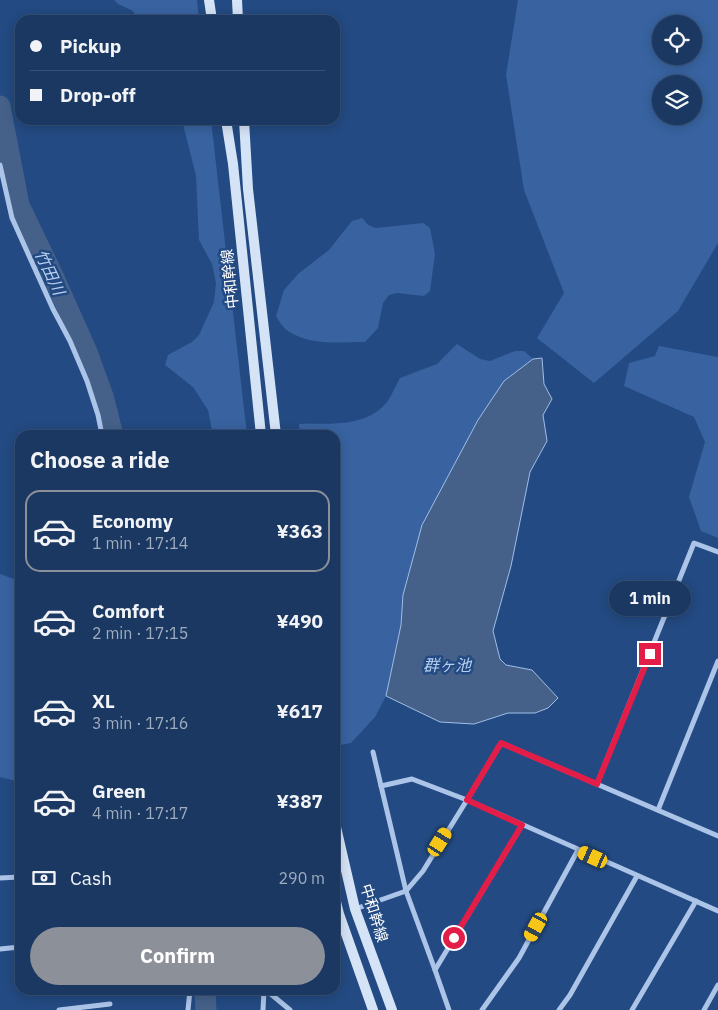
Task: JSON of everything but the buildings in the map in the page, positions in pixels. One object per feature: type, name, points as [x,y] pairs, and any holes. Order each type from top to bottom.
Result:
[{"type":"main road","points":[[209,0],[211,15]]},
{"type":"main road","points":[[236,0],[238,15]]},
{"type":"main road","name":"中和幹線","points":[[227,125],[233,164],[260,430]]},
{"type":"main road","name":"中和幹線","points":[[244,125],[248,189],[275,430]]},
{"type":"main road","name":"中和幹線","points":[[340,844],[355,909],[392,1010]]},
{"type":"main road","points":[[340,922],[373,1010]]},
{"type":"street","points":[[0,165],[12,218],[87,381],[101,430]]},
{"type":"street","points":[[597,784],[694,543],[718,552]]},
{"type":"street","points":[[658,810],[718,661]]},
{"type":"street","points":[[355,909],[406,890],[423,871],[501,743],[718,836]]},
{"type":"street","points":[[372,752],[406,890],[449,1010]]},
{"type":"street","points":[[381,786],[412,779],[467,800],[718,911]]},
{"type":"street","points":[[435,970],[522,825]]},
{"type":"street","points":[[482,1010],[519,958],[578,850]]},
{"type":"street","points":[[558,1010],[570,995],[637,876]]},
{"type":"street","points":[[0,878],[15,877]]},
{"type":"street","points":[[632,1010],[696,901]]},
{"type":"street","points":[[0,949],[15,948]]},
{"type":"street","points":[[704,1010],[718,985]]},
{"type":"street","points":[[188,1010],[190,995]]},
{"type":"street","points":[[263,1010],[264,995]]},
{"type":"street","points":[[271,995],[290,1010]]},
{"type":"street","points":[[59,1010],[110,1004]]},
{"type":"shaded area","points":[[114,0],[197,0],[198,15],[135,15],[133,11]]},
{"type":"shaded area","points":[[518,0],[718,0],[718,243],[678,311],[594,383],[537,338],[564,293],[524,190],[506,75]]},
{"type":"shaded area","points":[[183,125],[212,125],[246,430],[212,430],[208,410],[193,387],[165,365],[168,355],[192,342],[199,335],[214,302],[216,283],[212,264],[199,240],[196,176]]},
{"type":"shaded area","points":[[362,218],[368,225],[376,228],[423,223],[430,228],[435,254],[430,291],[424,296],[397,293],[389,295],[383,303],[378,328],[365,342],[316,341],[297,336],[288,331],[276,316],[284,290],[298,274],[329,250],[352,221]]},
{"type":"shaded area","points":[[457,344],[480,359],[490,361],[515,351],[524,351],[533,359],[504,381],[403,595],[401,625],[386,696],[375,717],[351,743],[340,745],[340,430],[300,430],[299,424],[346,422],[369,416],[387,402],[400,378],[437,364]]},
{"type":"shaded area","points":[[659,346],[718,357],[718,538],[701,531],[689,497],[705,442],[694,417],[624,386],[629,363],[655,356]]},
{"type":"shaded area","points":[[0,574],[15,579],[15,781],[0,777]]},
{"type":"water","name":"群ヶ池","points":[[542,358],[544,384],[552,399],[543,415],[547,441],[530,472],[511,566],[493,631],[500,659],[506,665],[532,670],[558,698],[548,708],[535,713],[508,713],[474,724],[440,722],[386,696],[401,625],[403,595],[422,525],[478,420],[504,381],[533,359]]},
{"type":"waterway","name":"竹田川","points":[[0,106],[19,205],[87,352],[103,396],[112,430]]},
{"type":"waterway","name":"竹田川","points":[[205,995],[206,1010]]},
{"type":"route","points":[[454,938],[522,825],[467,800],[501,743],[597,784],[650,654]]}]
